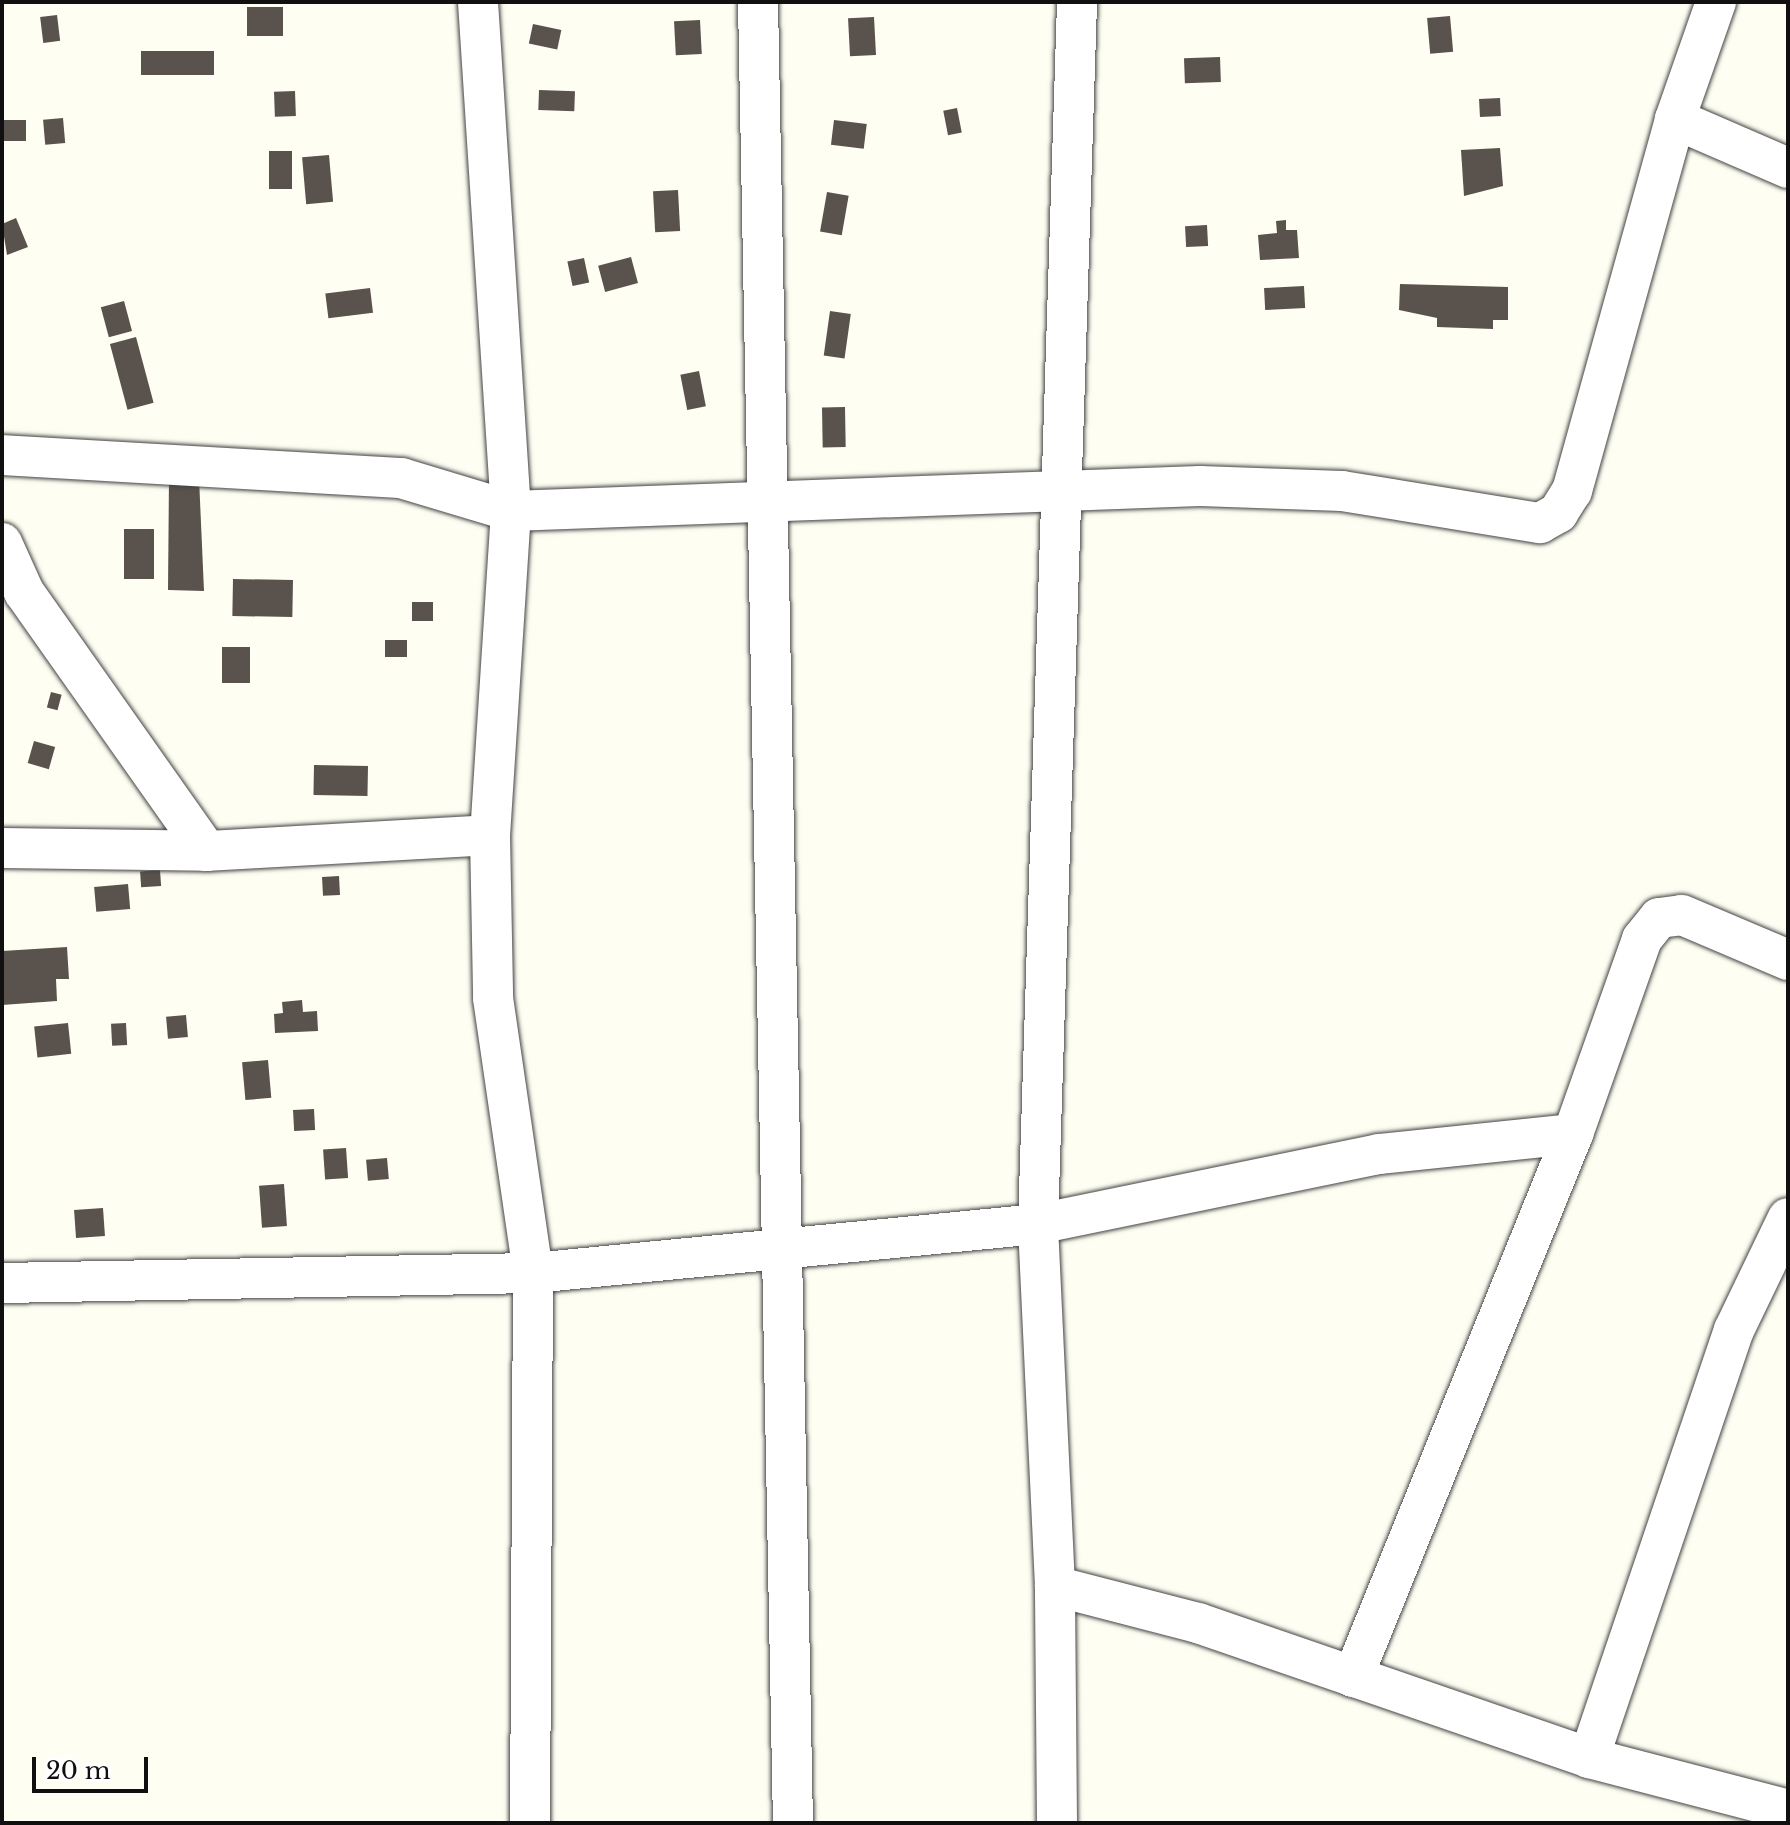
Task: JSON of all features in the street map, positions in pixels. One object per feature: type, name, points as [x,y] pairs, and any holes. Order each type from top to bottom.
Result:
[{"type":"street","points":[[478,2],[511,511],[490,835],[493,998],[533,1273],[530,1823]]},
{"type":"street","points":[[758,2],[793,1823]]},
{"type":"street","points":[[1057,1823],[1055,1586],[1038,1224],[1077,2]]},
{"type":"street","points":[[2,455],[401,478],[511,511],[768,506],[1216,486],[1342,491],[1540,523],[1558,513],[1572,491],[1675,119],[1716,2]]},
{"type":"street","points":[[1675,119],[1788,168]]},
{"type":"street","points":[[2,543],[33,605],[207,851]]},
{"type":"street","points":[[2,848],[207,851],[490,835]]},
{"type":"street","points":[[1353,1677],[1573,1134],[1642,939],[1659,918],[1682,915],[1788,960]]},
{"type":"street","points":[[2,1283],[533,1273],[783,1246],[1038,1224],[1379,1154],[1573,1134]]},
{"type":"street","points":[[1589,1758],[1734,1330],[1788,1218]]},
{"type":"street","points":[[1055,1586],[1198,1623],[1589,1758],[1788,1810]]},
{"type":"building","points":[[247,7],[283,7],[283,36],[247,36]]},
{"type":"building","points":[[57,15],[60,41],[43,43],[40,17]]},
{"type":"building","points":[[1450,16],[1453,52],[1430,54],[1427,18]]},
{"type":"building","points":[[874,17],[876,55],[850,56],[848,18]]},
{"type":"building","points":[[700,20],[702,54],[676,55],[674,21]]},
{"type":"building","points":[[533,24],[561,30],[557,50],[529,44]]},
{"type":"building","points":[[141,51],[214,51],[214,75],[141,75]]},
{"type":"building","points":[[1220,57],[1221,82],[1185,83],[1184,58]]},
{"type":"building","points":[[539,90],[575,91],[574,111],[538,110]]},
{"type":"building","points":[[295,91],[296,116],[275,117],[274,92]]},
{"type":"building","points":[[1500,98],[1501,116],[1480,117],[1479,99]]},
{"type":"building","points":[[957,108],[962,133],[948,135],[943,111]]},
{"type":"building","points":[[63,118],[65,143],[45,145],[43,120]]},
{"type":"building","points":[[2,120],[26,120],[26,141],[2,141]]},
{"type":"building","points":[[834,120],[867,124],[864,149],[831,145]]},
{"type":"building","points":[[1500,148],[1503,186],[1464,196],[1461,150]]},
{"type":"building","points":[[269,151],[292,151],[292,189],[269,189]]},
{"type":"building","points":[[329,155],[333,202],[306,204],[302,157]]},
{"type":"building","points":[[678,190],[680,231],[655,232],[653,191]]},
{"type":"building","points":[[827,192],[849,196],[842,235],[820,231]]},
{"type":"building","points":[[16,218],[28,247],[7,255],[2,224]]},
{"type":"building","points":[[1286,220],[1286,230],[1297,230],[1299,258],[1260,260],[1258,235],[1277,233],[1276,221]]},
{"type":"building","points":[[1207,225],[1208,246],[1186,247],[1185,226]]},
{"type":"building","points":[[631,257],[638,283],[605,292],[598,266]]},
{"type":"building","points":[[584,258],[589,282],[573,286],[567,262]]},
{"type":"building","points":[[1400,284],[1508,287],[1508,320],[1493,320],[1493,329],[1437,327],[1437,318],[1399,310]]},
{"type":"building","points":[[1304,286],[1305,308],[1265,310],[1264,288]]},
{"type":"building","points":[[370,288],[373,313],[328,318],[325,293]]},
{"type":"building","points":[[124,301],[132,331],[109,337],[101,307]]},
{"type":"building","points":[[830,311],[851,314],[845,358],[824,356]]},
{"type":"building","points":[[136,337],[154,403],[128,410],[110,344]]},
{"type":"building","points":[[699,371],[706,406],[687,410],[680,375]]},
{"type":"building","points":[[822,407],[845,407],[846,447],[823,447]]},
{"type":"building","points":[[169,478],[199,478],[204,591],[168,590]]},
{"type":"building","points":[[124,529],[154,529],[154,579],[124,579]]},
{"type":"building","points":[[233,579],[293,580],[292,617],[232,616]]},
{"type":"building","points":[[412,602],[433,602],[433,621],[412,621]]},
{"type":"building","points":[[385,640],[407,640],[407,657],[385,657]]},
{"type":"building","points":[[222,647],[250,647],[250,683],[222,683]]},
{"type":"building","points":[[51,692],[62,695],[57,710],[47,707]]},
{"type":"building","points":[[34,741],[55,747],[49,769],[28,763]]},
{"type":"building","points":[[314,765],[368,766],[367,796],[313,795]]},
{"type":"building","points":[[160,870],[161,886],[141,887],[140,871]]},
{"type":"building","points":[[339,876],[340,895],[323,896],[322,877]]},
{"type":"building","points":[[128,884],[130,909],[96,912],[94,887]]},
{"type":"building","points":[[67,947],[69,979],[56,979],[57,1001],[2,1005],[2,951]]},
{"type":"building","points":[[302,1000],[303,1012],[317,1011],[318,1031],[275,1033],[274,1014],[283,1013],[282,1002]]},
{"type":"building","points":[[186,1015],[188,1037],[168,1039],[166,1017]]},
{"type":"building","points":[[68,1023],[71,1054],[37,1057],[34,1027]]},
{"type":"building","points":[[126,1023],[127,1045],[112,1046],[111,1024]]},
{"type":"building","points":[[268,1060],[271,1098],[245,1100],[242,1062]]},
{"type":"building","points":[[314,1109],[315,1130],[294,1131],[293,1110]]},
{"type":"building","points":[[346,1148],[348,1178],[325,1180],[323,1150]]},
{"type":"building","points":[[387,1158],[389,1179],[368,1181],[366,1160]]},
{"type":"building","points":[[284,1184],[287,1226],[262,1228],[259,1186]]},
{"type":"building","points":[[103,1208],[105,1236],[76,1238],[74,1210]]}]
